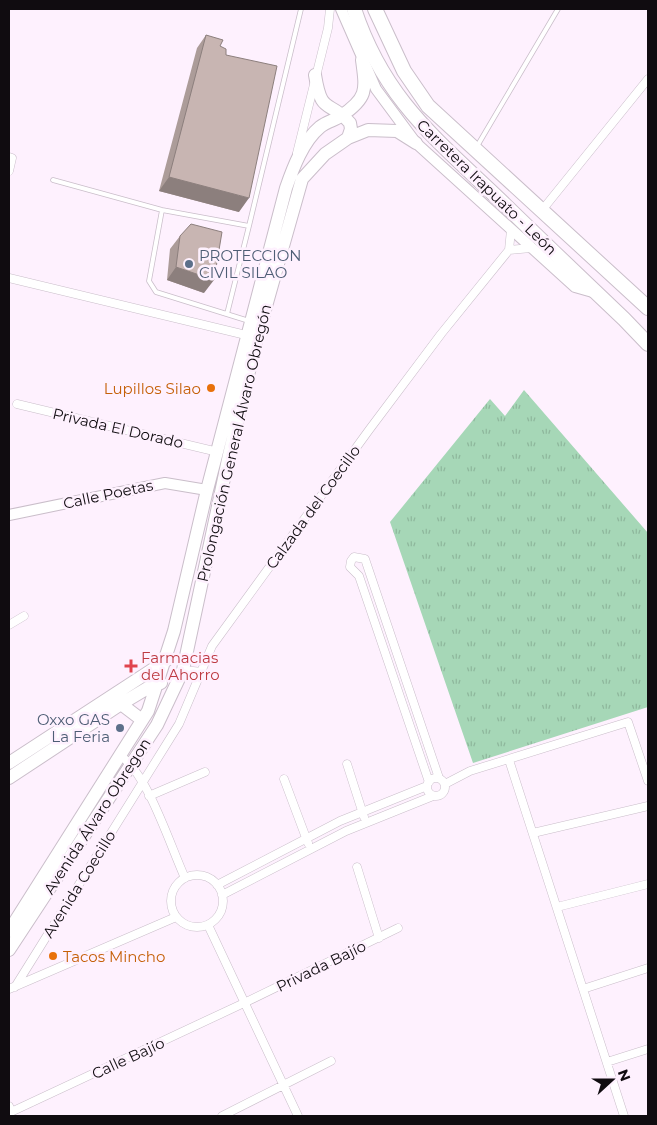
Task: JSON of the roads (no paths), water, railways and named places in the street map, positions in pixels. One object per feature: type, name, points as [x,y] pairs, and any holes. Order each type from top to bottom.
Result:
[{"type":"highway","name":"Carretera Irapuato - León","points":[[354,9],[368,48],[382,74],[419,123],[648,344]]},
{"type":"highway","name":"Carretera Irapuato - León","points":[[376,9],[404,71],[428,106],[543,209],[648,308]]},
{"type":"main road","name":"Prolongación General Álvaro Obregón","points":[[182,669],[252,337],[251,322],[286,188],[294,167],[320,127],[356,106],[362,98],[366,88],[362,60]]},
{"type":"main road","points":[[315,75],[318,96],[323,104],[350,123],[351,129],[348,138]]},
{"type":"main road","points":[[348,138],[368,130],[381,129],[396,132],[416,143]]},
{"type":"main road","name":"Prolongación General Álvaro Obregón","points":[[157,684],[166,660],[207,490],[252,337],[302,179],[325,154],[348,138]]},
{"type":"main road","points":[[9,762],[166,660],[182,669],[121,704],[9,778]]},
{"type":"main road","name":"Avenida Álvaro Obregon","points":[[9,950],[132,764],[166,709],[182,669]]},
{"type":"main road","name":"Avenida Álvaro Obregon","points":[[9,931],[148,711],[157,684]]},
{"type":"main road","points":[[121,704],[142,720]]},
{"type":"street","points":[[341,9],[362,60],[380,96],[416,143],[575,287],[598,294]]},
{"type":"street","points":[[294,167],[330,12]]},
{"type":"street","points":[[543,209],[648,79]]},
{"type":"street","points":[[9,171],[10,158]]},
{"type":"street","points":[[511,230],[509,250],[531,248]]},
{"type":"street","name":"Calzada del Coecillo","points":[[142,781],[179,724],[212,646],[441,334],[509,250]]},
{"type":"street","points":[[9,278],[252,337]]},
{"type":"street","name":"Privada El Dorado","points":[[17,404],[218,452]]},
{"type":"street","name":"Calle Poetas","points":[[9,515],[165,482],[207,490]]},
{"type":"street","points":[[433,796],[430,794],[359,576],[350,567],[354,557],[365,559],[439,778],[445,784]]},
{"type":"street","points":[[9,625],[24,616]]},
{"type":"street","points":[[182,669],[202,672]]},
{"type":"street","points":[[395,683],[406,680]]},
{"type":"street","points":[[445,784],[470,771],[628,722],[648,781]]},
{"type":"street","points":[[121,756],[132,764],[142,781],[185,878]]},
{"type":"street","points":[[509,760],[624,1116]]},
{"type":"street","points":[[347,764],[366,822]]},
{"type":"street","points":[[149,796],[205,772]]},
{"type":"street","points":[[217,885],[340,821],[439,778]]},
{"type":"street","points":[[284,779],[306,839],[312,848]]},
{"type":"street","name":"Avenida Coecillo","points":[[12,988],[142,781]]},
{"type":"street","points":[[222,895],[366,822],[433,796],[443,794],[445,784]]},
{"type":"street","points":[[533,833],[648,806]]},
{"type":"street","points":[[357,867],[379,938]]},
{"type":"street","points":[[202,876],[217,885],[222,895],[220,912],[208,925],[197,928],[187,926],[176,918],[170,901],[177,883],[185,878],[202,876]]},
{"type":"street","points":[[557,906],[648,884]]},
{"type":"street","points":[[12,988],[176,918]]},
{"type":"street","points":[[208,925],[298,1116]]},
{"type":"street","name":"Privada Bajío","points":[[244,1003],[398,928]]},
{"type":"street","points":[[583,989],[648,968]]},
{"type":"street","name":"Calle Bajío","points":[[10,1109],[244,1003]]},
{"type":"street","points":[[607,1062],[648,1049]]},
{"type":"street","points":[[222,1116],[331,1061]]},
{"type":"lane","points":[[227,314],[301,9]]},
{"type":"lane","points":[[475,150],[558,9]]},
{"type":"lane","points":[[54,180],[162,210],[249,226]]},
{"type":"lane","points":[[162,210],[149,281],[156,292],[251,322]]},
{"type":"place","name":"PROTECCION CIVIL SILAO","points":[[189,264]]},
{"type":"place","name":"Lupillos Silao","points":[[211,388]]},
{"type":"place","name":"Farmacias del Ahorro","points":[[131,666]]},
{"type":"place","name":"Oxxo GAS La Feria","points":[[120,728]]},
{"type":"place","name":"Tacos Mincho","points":[[53,956]]}]
